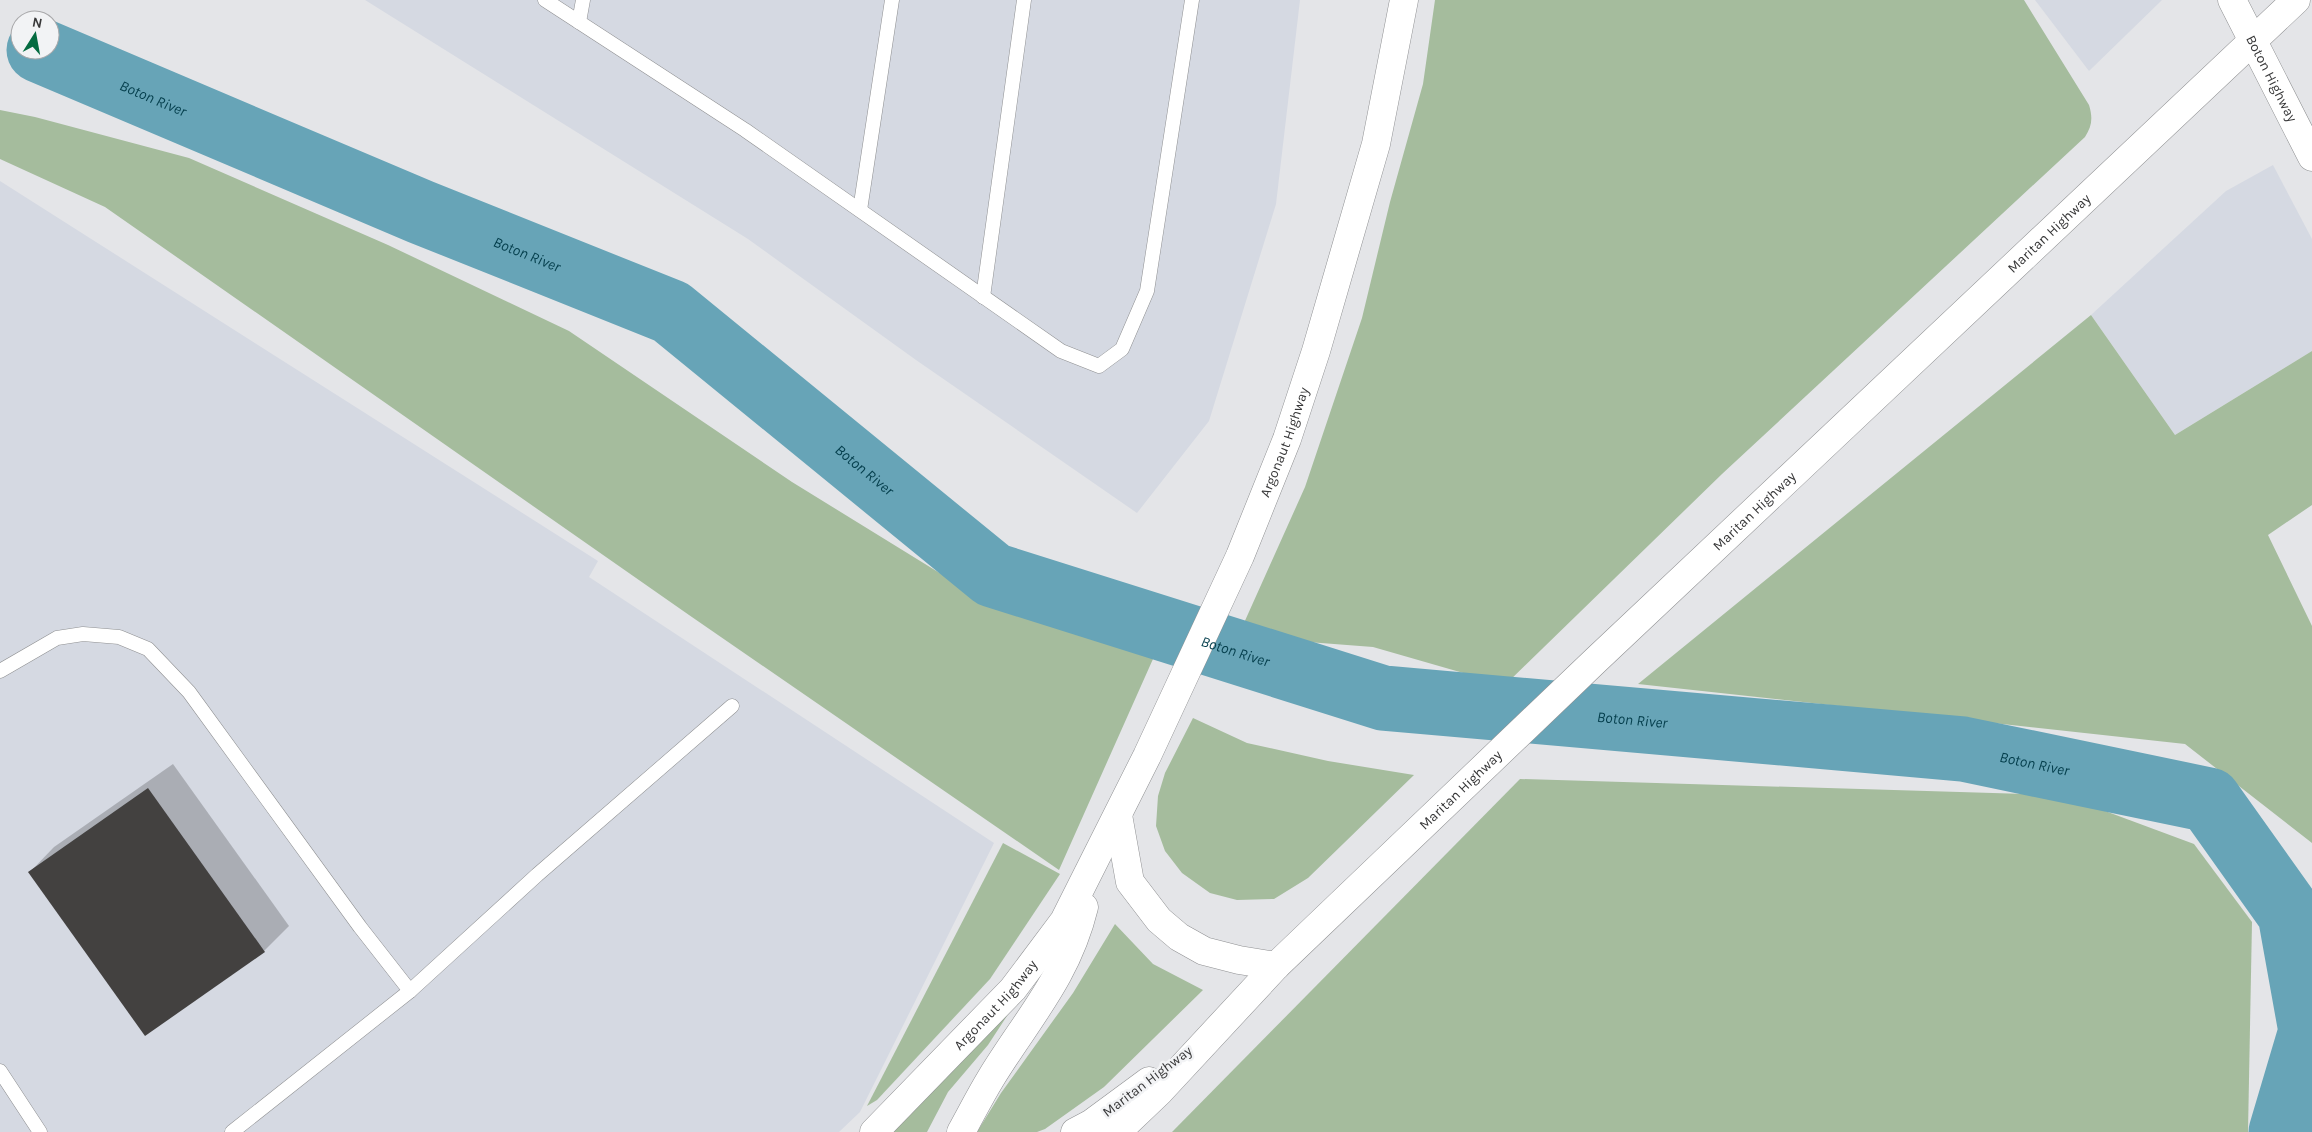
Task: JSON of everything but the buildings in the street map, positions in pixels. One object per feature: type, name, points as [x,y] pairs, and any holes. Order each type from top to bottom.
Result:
[{"type":"main road","name":"Argonaut Highway","points":[[874,1132],[1013,989],[1064,922],[1118,815],[1240,556],[1287,439],[1319,341],[1376,144],[1404,0]]},
{"type":"main road","name":"Boton Highway","points":[[2232,0],[2312,157]]},
{"type":"main road","name":"Maritan Highway","points":[[1117,1132],[1160,1091],[1276,966],[1461,792],[1596,660],[2296,0]]},
{"type":"main road","points":[[1118,815],[1130,882],[1158,920],[1179,937],[1204,951],[1239,960],[1276,966]]},
{"type":"main road","name":"Argonaut Highway","points":[[961,1132],[991,1078],[1055,982],[1080,920],[1095,859]]},
{"type":"main road","name":"Maritan Highway","points":[[1075,1132],[1130,1096],[1217,1028]]},
{"type":"lane","points":[[545,0],[745,130],[1061,351],[1099,366],[1122,349],[1147,290],[1192,0]]},
{"type":"lane","points":[[579,22],[583,0]]},
{"type":"lane","points":[[860,210],[892,0]]},
{"type":"lane","points":[[983,297],[1024,0]]},
{"type":"lane","points":[[0,672],[57,638],[83,634],[118,638],[148,649],[189,692],[354,919],[410,991]]},
{"type":"lane","points":[[232,1132],[410,991],[537,875],[732,706]]},
{"type":"lane","points":[[0,1071],[40,1132]]},
{"type":"shaded area","points":[[365,0],[1300,0],[1276,204],[1209,421],[1137,513],[916,360],[748,239]]},
{"type":"shaded area","points":[[2035,0],[2162,0],[2089,71]]},
{"type":"shaded area","points":[[2273,165],[2312,239],[2312,351],[2175,435],[2091,315],[2226,191]]},
{"type":"shaded area","points":[[0,181],[598,561],[589,577],[994,843],[860,1112],[839,1132],[0,1132]]},
{"type":"green space","points":[[1435,0],[2024,0],[2089,105],[2091,114],[2091,122],[2085,137],[1722,474],[1505,685],[1373,647],[1308,642],[1235,643],[1305,487],[1362,318],[1390,202],[1423,84]]},
{"type":"green space","points":[[0,110],[35,117],[189,158],[388,245],[569,331],[792,482],[951,580],[1157,650],[1059,870],[689,615],[105,207],[0,159]]},
{"type":"green space","points":[[2091,315],[2175,435],[2312,351],[2312,505],[2268,535],[2312,626],[2312,843],[2185,744],[1638,684]]},
{"type":"green space","points":[[1193,718],[1247,743],[1328,761],[1414,775],[1308,878],[1274,899],[1237,900],[1210,893],[1182,873],[1165,851],[1156,826],[1158,796],[1165,773]]},
{"type":"green space","points":[[1520,779],[2062,795],[2194,844],[2252,922],[2248,1132],[1172,1132]]},
{"type":"green space","points":[[1003,843],[1060,874],[990,979],[877,1100],[867,1106]]},
{"type":"green space","points":[[1115,924],[1153,964],[1203,990],[1104,1087],[1045,1129],[1037,1132],[977,1132],[1001,1093],[1073,993]]},
{"type":"green space","points":[[1020,996],[988,1045],[948,1092],[927,1132],[891,1132]]},
{"type":"waterway","name":"Boton River","points":[[60,59],[421,212],[671,312],[993,575],[1383,698],[1963,749],[2209,800],[2290,914],[2311,1031],[2281,1132]]}]
